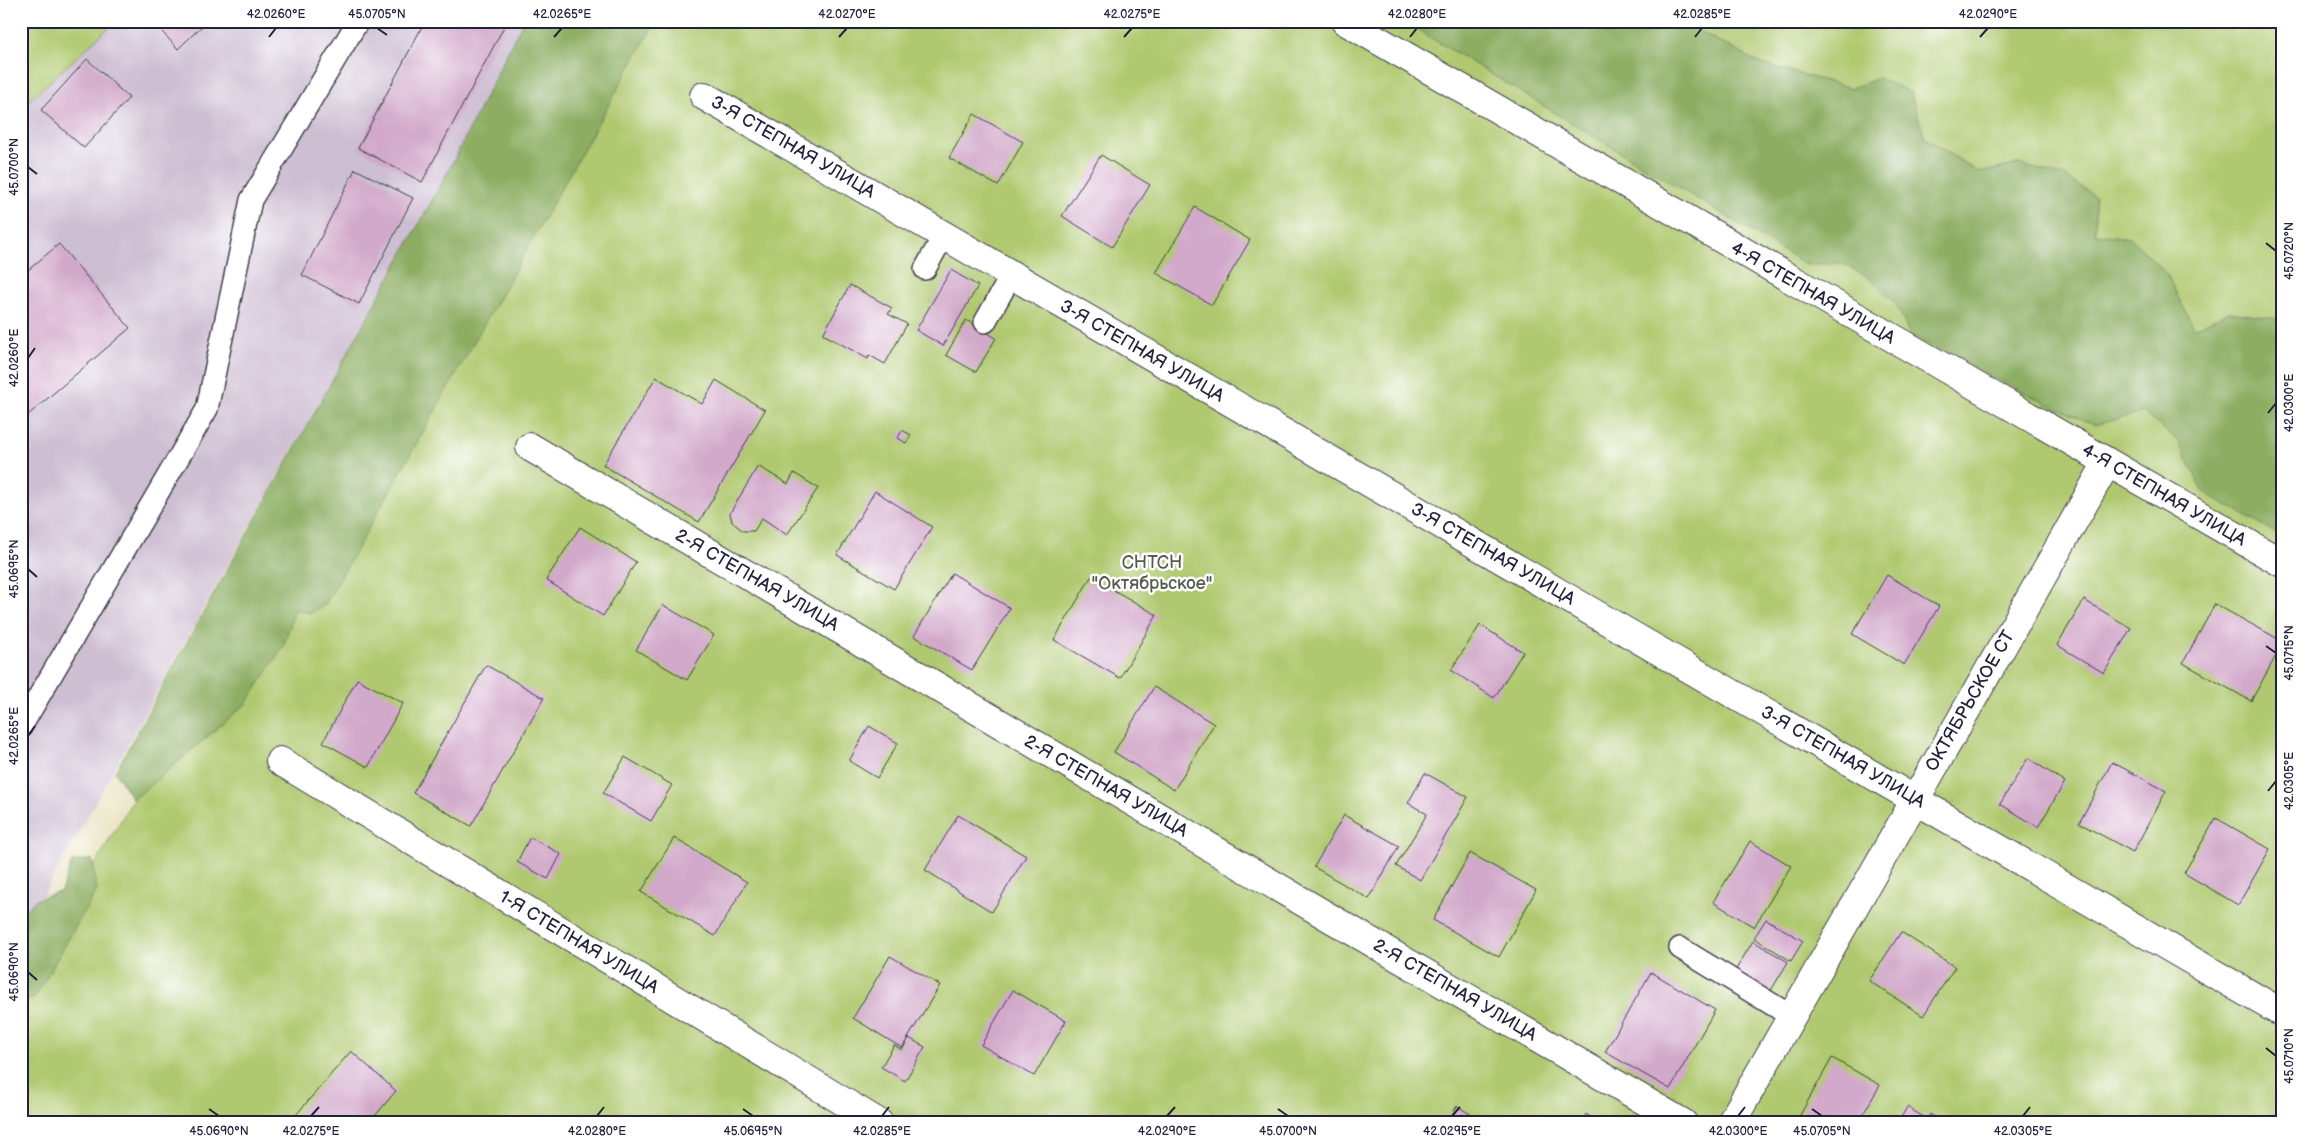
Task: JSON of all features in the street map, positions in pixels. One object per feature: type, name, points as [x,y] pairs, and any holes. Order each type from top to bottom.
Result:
[{"type":"street","name":"4-Я СТЕПНАЯ УЛИЦА","points":[[1345,21],[2282,563]]},
{"type":"street","name":"3-Я СТЕПНАЯ УЛИЦА","points":[[704,96],[2282,1013]]},
{"type":"street","name":"2-Я СТЕПНАЯ УЛИЦА","points":[[530,446],[1315,909],[1683,1123]]},
{"type":"street","name":"ОКТЯБРЬСКОЕ СТ","points":[[1731,1123],[1914,798],[2107,463]]},
{"type":"street","name":"1-Я СТЕПНАЯ УЛИЦА","points":[[280,761],[879,1123]]},
{"type":"lane","points":[[21,727],[207,409],[251,200],[358,21]]},
{"type":"lane","points":[[925,269],[944,235]]},
{"type":"lane","points":[[985,322],[1011,276]]},
{"type":"lane","points":[[1680,948],[1791,1016]]},
{"type":"shaded area","points":[[116,21],[523,21],[450,168],[21,935],[21,108]]},
{"type":"green space","points":[[21,21],[116,21],[21,108]]},
{"type":"green space","points":[[523,21],[656,21],[325,605],[311,613],[295,609],[284,645],[246,704],[133,800],[115,772],[450,168]]},
{"type":"green space","name":"СНТСН \"Октябрьское\"","points":[[586,21],[1452,21],[2282,481],[2282,1123],[21,1123],[21,992]]},
{"type":"green space","points":[[1403,21],[1679,21],[1762,64],[1852,88],[1878,78],[1910,92],[1925,138],[1980,173],[2018,164],[2066,177],[2095,196],[2095,234],[2131,238],[2166,273],[2194,328],[2229,312],[2277,319],[2282,322],[2282,537],[2204,492],[2177,440],[2143,412],[2095,425],[2041,401],[1910,335],[1896,304],[1868,277],[1841,263],[1807,265]]},
{"type":"green space","points":[[1679,21],[2282,21],[2282,322],[2277,319],[2229,312],[2194,329],[2166,273],[2131,238],[2095,234],[2095,196],[2018,164],[1980,173],[1925,138],[1909,92],[1878,79],[1852,88],[1762,64]]},
{"type":"green space","points":[[92,859],[97,890],[35,997],[25,1001],[21,998],[21,915],[35,900],[61,891],[72,862]]},
{"type":"building","points":[[152,21],[207,21],[178,49]]},
{"type":"building","points":[[425,21],[507,21],[422,182],[358,148]]},
{"type":"building","points":[[87,59],[129,98],[84,148],[41,110]]},
{"type":"building","points":[[974,114],[1023,142],[998,186],[949,158]]},
{"type":"building","points":[[1101,155],[1150,185],[1112,247],[1062,216]]},
{"type":"building","points":[[355,169],[413,198],[359,304],[302,275]]},
{"type":"building","points":[[1195,207],[1250,240],[1212,305],[1156,273]]},
{"type":"building","points":[[59,244],[130,328],[21,421],[21,276]]},
{"type":"building","points":[[951,270],[978,286],[943,346],[916,330]]},
{"type":"building","points":[[850,285],[892,308],[888,314],[907,324],[885,364],[869,355],[868,359],[823,334]]},
{"type":"building","points":[[966,320],[996,338],[976,372],[946,355]]},
{"type":"building","points":[[656,377],[702,404],[716,380],[765,410],[699,522],[603,465]]},
{"type":"building","points":[[902,430],[911,435],[906,443],[898,438]]},
{"type":"building","points":[[758,466],[788,484],[794,473],[818,488],[787,535],[762,518],[754,531],[743,531],[732,522],[730,513]]},
{"type":"building","points":[[875,491],[932,527],[894,589],[837,555]]},
{"type":"building","points":[[580,527],[636,562],[603,616],[546,580]]},
{"type":"building","points":[[952,573],[1010,608],[972,670],[914,636]]},
{"type":"building","points":[[1887,575],[1939,606],[1904,665],[1852,634]]},
{"type":"building","points":[[1091,577],[1157,615],[1120,678],[1054,640]]},
{"type":"building","points":[[2084,600],[2131,628],[2104,673],[2057,645]]},
{"type":"building","points":[[2215,604],[2282,641],[2282,645],[2251,701],[2183,663]]},
{"type":"building","points":[[663,605],[714,635],[687,680],[636,650]]},
{"type":"building","points":[[1480,625],[1523,652],[1494,698],[1451,670]]},
{"type":"building","points":[[486,665],[544,698],[471,826],[413,793]]},
{"type":"building","points":[[357,679],[403,703],[368,767],[323,742]]},
{"type":"building","points":[[1154,687],[1214,724],[1174,790],[1114,752]]},
{"type":"building","points":[[869,726],[898,743],[877,778],[849,761]]},
{"type":"building","points":[[625,757],[672,785],[651,821],[603,793]]},
{"type":"building","points":[[2028,758],[2065,782],[2038,827],[2000,804]]},
{"type":"building","points":[[2112,762],[2166,791],[2133,852],[2079,823]]},
{"type":"building","points":[[1425,773],[1468,797],[1420,880],[1396,866],[1427,814],[1408,803]]},
{"type":"building","points":[[958,815],[1026,856],[992,912],[925,870]]},
{"type":"building","points":[[1344,815],[1399,846],[1369,899],[1314,867]]},
{"type":"building","points":[[2216,818],[2270,849],[2238,905],[2184,873]]},
{"type":"building","points":[[530,837],[561,854],[548,879],[517,862]]},
{"type":"building","points":[[674,838],[747,882],[715,936],[641,892]]},
{"type":"building","points":[[1750,841],[1791,866],[1754,927],[1713,902]]},
{"type":"building","points":[[1470,853],[1536,890],[1499,957],[1433,920]]},
{"type":"building","points":[[1766,919],[1803,941],[1791,961],[1754,938]]},
{"type":"building","points":[[1901,932],[1955,967],[1923,1016],[1869,981]]},
{"type":"building","points":[[1753,941],[1788,962],[1770,992],[1735,971]]},
{"type":"building","points":[[890,956],[940,985],[902,1048],[853,1018]]},
{"type":"building","points":[[1651,972],[1715,1010],[1670,1089],[1605,1052]]},
{"type":"building","points":[[1013,990],[1066,1021],[1034,1076],[981,1045]]},
{"type":"building","points":[[909,1038],[925,1047],[905,1081],[881,1067],[894,1045],[902,1050]]},
{"type":"building","points":[[351,1051],[396,1091],[369,1123],[289,1123]]},
{"type":"building","points":[[1832,1058],[1880,1085],[1858,1123],[1813,1123],[1800,1115]]},
{"type":"building","points":[[1457,1106],[1485,1123],[1447,1123]]},
{"type":"building","points":[[1907,1107],[1927,1119],[1930,1114],[1945,1123],[1898,1123]]},
{"type":"building","points":[[1586,1114],[1600,1123],[1581,1123]]}]
